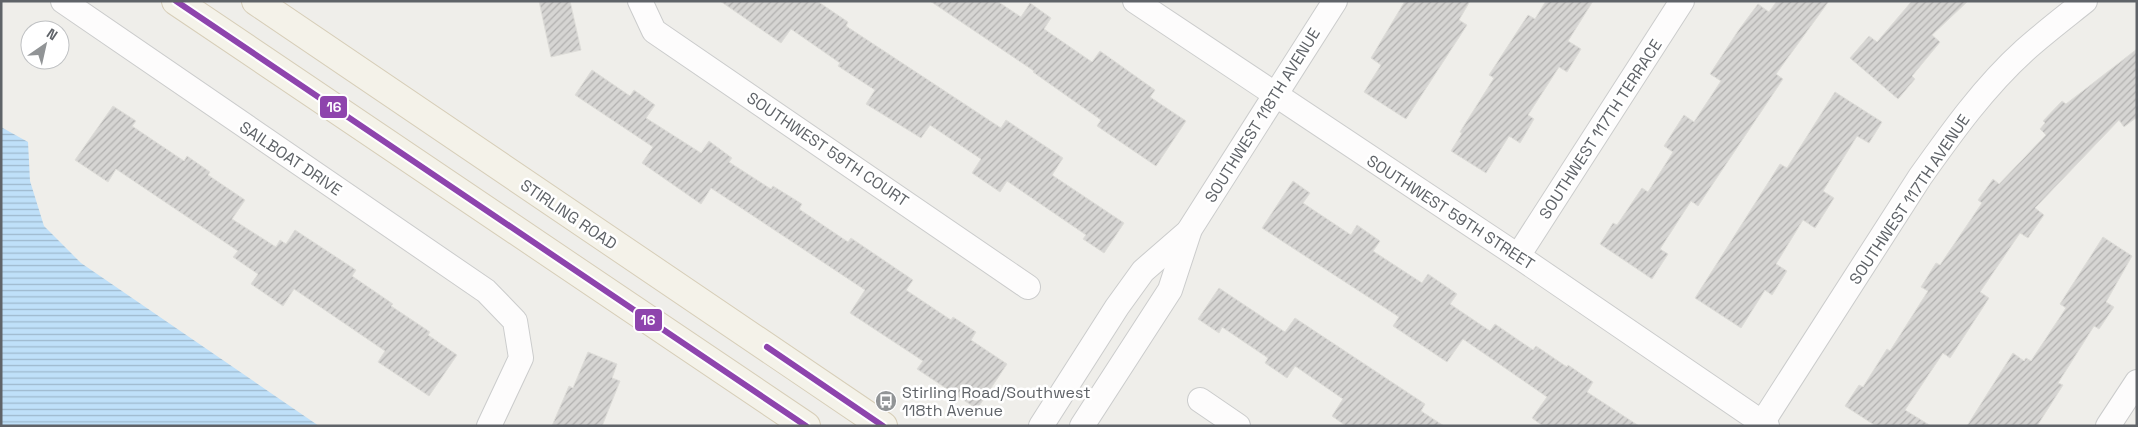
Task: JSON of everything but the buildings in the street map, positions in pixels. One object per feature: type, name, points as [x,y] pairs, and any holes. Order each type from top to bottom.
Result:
[{"type":"main road","points":[[176,1],[806,426]]},
{"type":"main road","name":"STIRLING ROAD","points":[[256,1],[883,426]]},
{"type":"street","name":"SAILBOAT DRIVE","points":[[63,1],[486,292],[515,321],[521,358],[489,426]]},
{"type":"street","name":"SOUTHWEST 59TH COURT","points":[[640,1],[654,31],[1028,286]]},
{"type":"street","name":"SOUTHWEST 59TH STREET","points":[[1134,1],[1274,96],[1518,256],[1764,424]]},
{"type":"street","name":"SOUTHWEST 118TH AVENUE","points":[[1082,426],[1170,290],[1190,229],[1335,1]]},
{"type":"street","name":"SOUTHWEST 117TH TERRACE","points":[[1518,256],[1682,1]]},
{"type":"street","name":"SOUTHWEST 117TH AVENUE","points":[[1764,424],[1920,177],[1947,138],[1981,96],[2025,50],[2085,1]]},
{"type":"street","name":"SOUTHWEST 118TH AVENUE","points":[[1041,426],[1143,271],[1190,229]]},
{"type":"street","points":[[2108,426],[2137,382]]},
{"type":"street","points":[[1200,400],[1238,426]]},
{"type":"water","points":[[1,127],[28,142],[30,181],[44,226],[81,263],[319,426],[1,426]]},
{"type":"transit line","name":"16","points":[[176,1],[806,426]]},
{"type":"transit line","name":"16","points":[[767,347],[883,426]]},
{"type":"place","name":"Stirling Road/Southwest 118th Avenue","points":[[886,401]]}]
